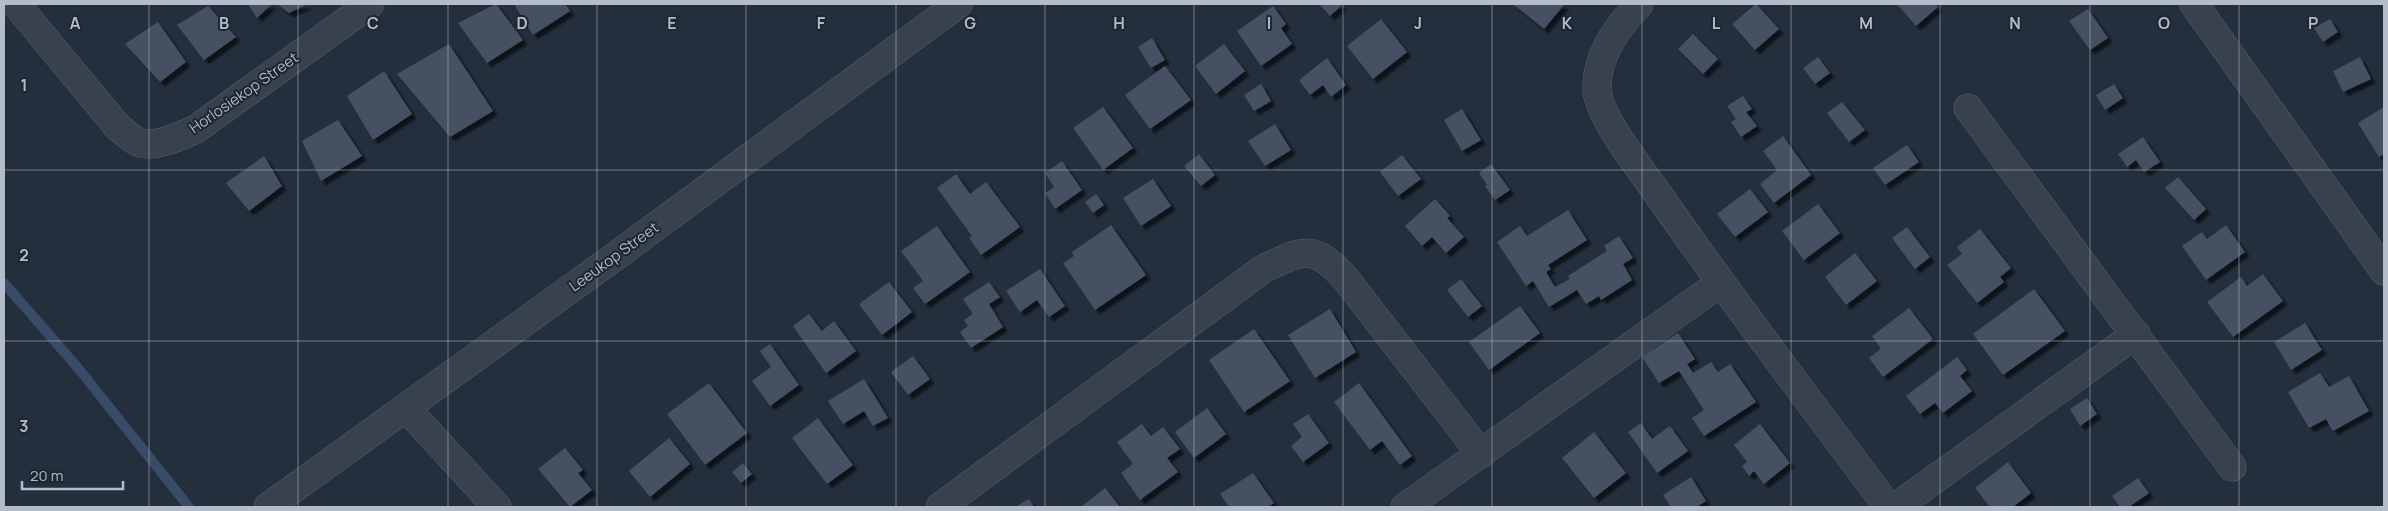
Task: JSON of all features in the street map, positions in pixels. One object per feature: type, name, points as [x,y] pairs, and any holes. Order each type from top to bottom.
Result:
[{"type":"street","name":"Horlosiekop Street","points":[[16,4],[117,126],[138,142],[158,142],[175,139],[196,129],[370,4]]},
{"type":"street","name":"Leeukop Street","points":[[268,507],[958,4]]},
{"type":"street","points":[[1639,4],[1616,29],[1598,66],[1597,92],[1609,122],[1720,283],[1888,507]]},
{"type":"street","points":[[2194,4],[2384,271]]},
{"type":"street","points":[[1968,108],[2232,467]]},
{"type":"street","points":[[940,507],[1263,269],[1297,253],[1316,254],[1330,262],[1346,278],[1481,454]]},
{"type":"street","points":[[1406,507],[1720,283]]},
{"type":"street","points":[[1896,507],[2136,334]]},
{"type":"street","points":[[406,408],[497,507]]},
{"type":"building","points":[[248,4],[272,4],[257,18]]},
{"type":"building","points":[[277,4],[308,4],[289,13]]},
{"type":"building","points":[[496,4],[523,40],[487,63],[458,23]]},
{"type":"building","points":[[514,4],[565,4],[570,11],[533,35]]},
{"type":"building","points":[[1319,4],[1343,4],[1330,16]]},
{"type":"building","points":[[1513,4],[1562,4],[1564,5],[1544,29]]},
{"type":"building","points":[[1756,4],[1779,29],[1755,50],[1732,24]]},
{"type":"building","points":[[1897,4],[1935,4],[1938,7],[1916,26]]},
{"type":"building","points":[[208,6],[236,37],[204,60],[177,25]]},
{"type":"building","points":[[1273,6],[1286,24],[1281,28],[1292,44],[1261,66],[1237,31]]},
{"type":"building","points":[[2088,9],[2108,38],[2090,50],[2069,21]]},
{"type":"building","points":[[1381,19],[1407,52],[1373,79],[1347,46]]},
{"type":"building","points":[[2330,19],[2338,32],[2323,42],[2314,28]]},
{"type":"building","points":[[158,22],[186,62],[160,82],[125,44]]},
{"type":"building","points":[[1693,34],[1718,59],[1703,74],[1678,49]]},
{"type":"building","points":[[1152,38],[1165,60],[1151,68],[1138,47]]},
{"type":"building","points":[[449,44],[493,111],[450,137],[397,74]]},
{"type":"building","points":[[1224,44],[1245,71],[1216,94],[1195,66]]},
{"type":"building","points":[[1818,57],[1830,73],[1815,84],[1803,68]]},
{"type":"building","points":[[2360,57],[2371,79],[2343,92],[2333,71]]},
{"type":"building","points":[[1327,58],[1346,85],[1331,97],[1323,85],[1310,95],[1299,80]]},
{"type":"building","points":[[1165,66],[1191,100],[1150,129],[1125,95]]},
{"type":"building","points":[[384,71],[412,114],[373,140],[347,96]]},
{"type":"building","points":[[1261,84],[1271,101],[1254,111],[1244,95]]},
{"type":"building","points":[[2114,84],[2123,98],[2105,110],[2096,95]]},
{"type":"building","points":[[1743,96],[1752,109],[1746,112],[1757,126],[1741,137],[1731,122],[1736,119],[1727,106]]},
{"type":"building","points":[[1842,102],[1865,130],[1849,142],[1827,113]]},
{"type":"building","points":[[1103,107],[1133,148],[1103,170],[1073,128]]},
{"type":"building","points":[[2384,107],[2384,154],[2379,157],[2358,123]]},
{"type":"building","points":[[1462,109],[1481,140],[1462,151],[1444,120]]},
{"type":"building","points":[[338,120],[362,156],[321,181],[302,141]]},
{"type":"building","points":[[1275,124],[1291,150],[1265,166],[1248,141]]},
{"type":"building","points":[[1783,136],[1811,175],[1774,203],[1760,184],[1777,170],[1763,151]]},
{"type":"building","points":[[2143,137],[2160,162],[2144,172],[2136,160],[2127,167],[2118,154]]},
{"type":"building","points":[[1907,145],[1919,162],[1885,185],[1873,168]]},
{"type":"building","points":[[1199,154],[1215,175],[1201,186],[1184,166]]},
{"type":"building","points":[[1402,155],[1421,179],[1398,196],[1380,172]]},
{"type":"building","points":[[264,156],[282,186],[249,211],[226,183]]},
{"type":"building","points":[[1062,161],[1082,190],[1055,209],[1045,193],[1054,187],[1045,173]]},
{"type":"building","points":[[1491,164],[1510,190],[1495,200],[1479,173]]},
{"type":"building","points":[[956,174],[970,194],[986,182],[1020,227],[981,255],[969,238],[972,236],[937,188]]},
{"type":"building","points":[[2178,177],[2206,209],[2194,220],[2165,188]]},
{"type":"building","points":[[1153,179],[1171,206],[1141,226],[1123,198]]},
{"type":"building","points":[[1750,189],[1768,212],[1735,237],[1717,214]]},
{"type":"building","points":[[1096,194],[1104,205],[1093,213],[1085,202]]},
{"type":"building","points":[[1435,199],[1450,216],[1447,218],[1464,237],[1446,253],[1432,237],[1422,246],[1405,226]]},
{"type":"building","points":[[1818,204],[1840,233],[1804,260],[1782,231]]},
{"type":"building","points":[[1568,210],[1587,240],[1548,265],[1551,269],[1546,272],[1555,287],[1570,279],[1568,276],[1607,251],[1604,246],[1619,236],[1633,258],[1623,264],[1632,280],[1601,300],[1599,296],[1586,304],[1577,290],[1549,307],[1533,281],[1526,286],[1497,242],[1520,226],[1527,236]]},
{"type":"building","points":[[1111,225],[1146,275],[1095,310],[1063,263],[1074,256],[1072,252]]},
{"type":"building","points":[[2226,225],[2245,252],[2206,280],[2182,246],[2202,232],[2207,239]]},
{"type":"building","points":[[937,226],[970,272],[925,304],[913,288],[923,281],[901,251]]},
{"type":"building","points":[[1907,227],[1930,257],[1915,269],[1892,238]]},
{"type":"building","points":[[1980,229],[2011,268],[2000,277],[2004,282],[1977,303],[1947,265],[1962,254],[1957,247]]},
{"type":"building","points":[[1855,253],[1877,281],[1846,305],[1825,277]]},
{"type":"building","points":[[1040,269],[1065,306],[1049,317],[1037,300],[1020,312],[1006,291]]},
{"type":"building","points":[[2263,274],[2283,301],[2233,337],[2207,302],[2241,277],[2247,286]]},
{"type":"building","points":[[1461,279],[1482,306],[1468,317],[1447,290]]},
{"type":"building","points":[[889,282],[912,312],[882,335],[859,304]]},
{"type":"building","points":[[989,282],[1000,297],[989,304],[1003,327],[971,348],[960,332],[968,326],[964,320],[973,314],[963,299]]},
{"type":"building","points":[[2034,289],[2065,331],[2003,375],[1973,334]]},
{"type":"building","points":[[1520,306],[1540,333],[1489,370],[1469,342]]},
{"type":"building","points":[[1909,308],[1933,339],[1883,377],[1869,358],[1881,349],[1872,336]]},
{"type":"building","points":[[1330,309],[1356,352],[1315,378],[1288,335]]},
{"type":"building","points":[[809,314],[822,331],[834,321],[856,351],[826,373],[793,326]]},
{"type":"building","points":[[2305,323],[2322,350],[2291,370],[2274,342]]},
{"type":"building","points":[[1254,329],[1290,381],[1244,412],[1209,360]]},
{"type":"building","points":[[1678,333],[1695,359],[1687,364],[1693,373],[1711,362],[1718,372],[1730,364],[1756,402],[1704,436],[1692,418],[1704,410],[1679,371],[1659,383],[1642,357]]},
{"type":"building","points":[[770,344],[799,385],[770,406],[752,381],[771,367],[760,351]]},
{"type":"building","points":[[913,356],[930,379],[908,395],[891,372]]},
{"type":"building","points":[[1957,357],[1967,370],[1960,376],[1972,391],[1943,413],[1935,403],[1920,414],[1906,396]]},
{"type":"building","points":[[2320,373],[2329,387],[2349,376],[2369,411],[2333,431],[2326,419],[2309,428],[2288,392]]},
{"type":"building","points":[[864,379],[888,418],[873,426],[864,411],[843,424],[828,401]]},
{"type":"building","points":[[709,383],[747,433],[705,465],[667,414]]},
{"type":"building","points":[[1359,383],[1412,456],[1400,465],[1382,441],[1370,450],[1334,402]]},
{"type":"building","points":[[2087,398],[2097,414],[2080,426],[2070,409]]},
{"type":"building","points":[[1207,408],[1226,434],[1194,458],[1175,432]]},
{"type":"building","points":[[1308,414],[1329,443],[1303,462],[1291,446],[1302,437],[1293,424]]},
{"type":"building","points":[[818,418],[853,465],[827,484],[792,438]]},
{"type":"building","points":[[1641,423],[1652,439],[1670,426],[1688,451],[1657,473],[1628,432]]},
{"type":"building","points":[[1142,424],[1151,436],[1163,427],[1180,449],[1167,458],[1178,472],[1140,500],[1121,473],[1133,464],[1117,442]]},
{"type":"building","points":[[1760,424],[1790,463],[1764,484],[1754,471],[1749,476],[1742,466],[1747,462],[1734,445]]},
{"type":"building","points":[[1594,432],[1626,473],[1594,498],[1562,458]]},
{"type":"building","points":[[669,438],[690,464],[650,497],[629,471]]},
{"type":"building","points":[[565,448],[583,470],[578,473],[592,490],[570,507],[538,469]]},
{"type":"building","points":[[2008,462],[2031,493],[2013,507],[1990,507],[1975,488]]},
{"type":"building","points":[[743,463],[752,474],[741,483],[732,472]]},
{"type":"building","points":[[1253,473],[1274,503],[1268,507],[1229,507],[1220,494]]},
{"type":"building","points":[[1691,477],[1706,501],[1697,507],[1671,507],[1663,495]]},
{"type":"building","points":[[2138,478],[2149,493],[2129,507],[2120,507],[2112,496]]},
{"type":"building","points":[[1105,488],[1120,507],[1082,506]]},
{"type":"building","points":[[1029,499],[1034,507],[1015,507]]},
{"type":"waterway","points":[[4,283],[78,368],[189,507]]}]
